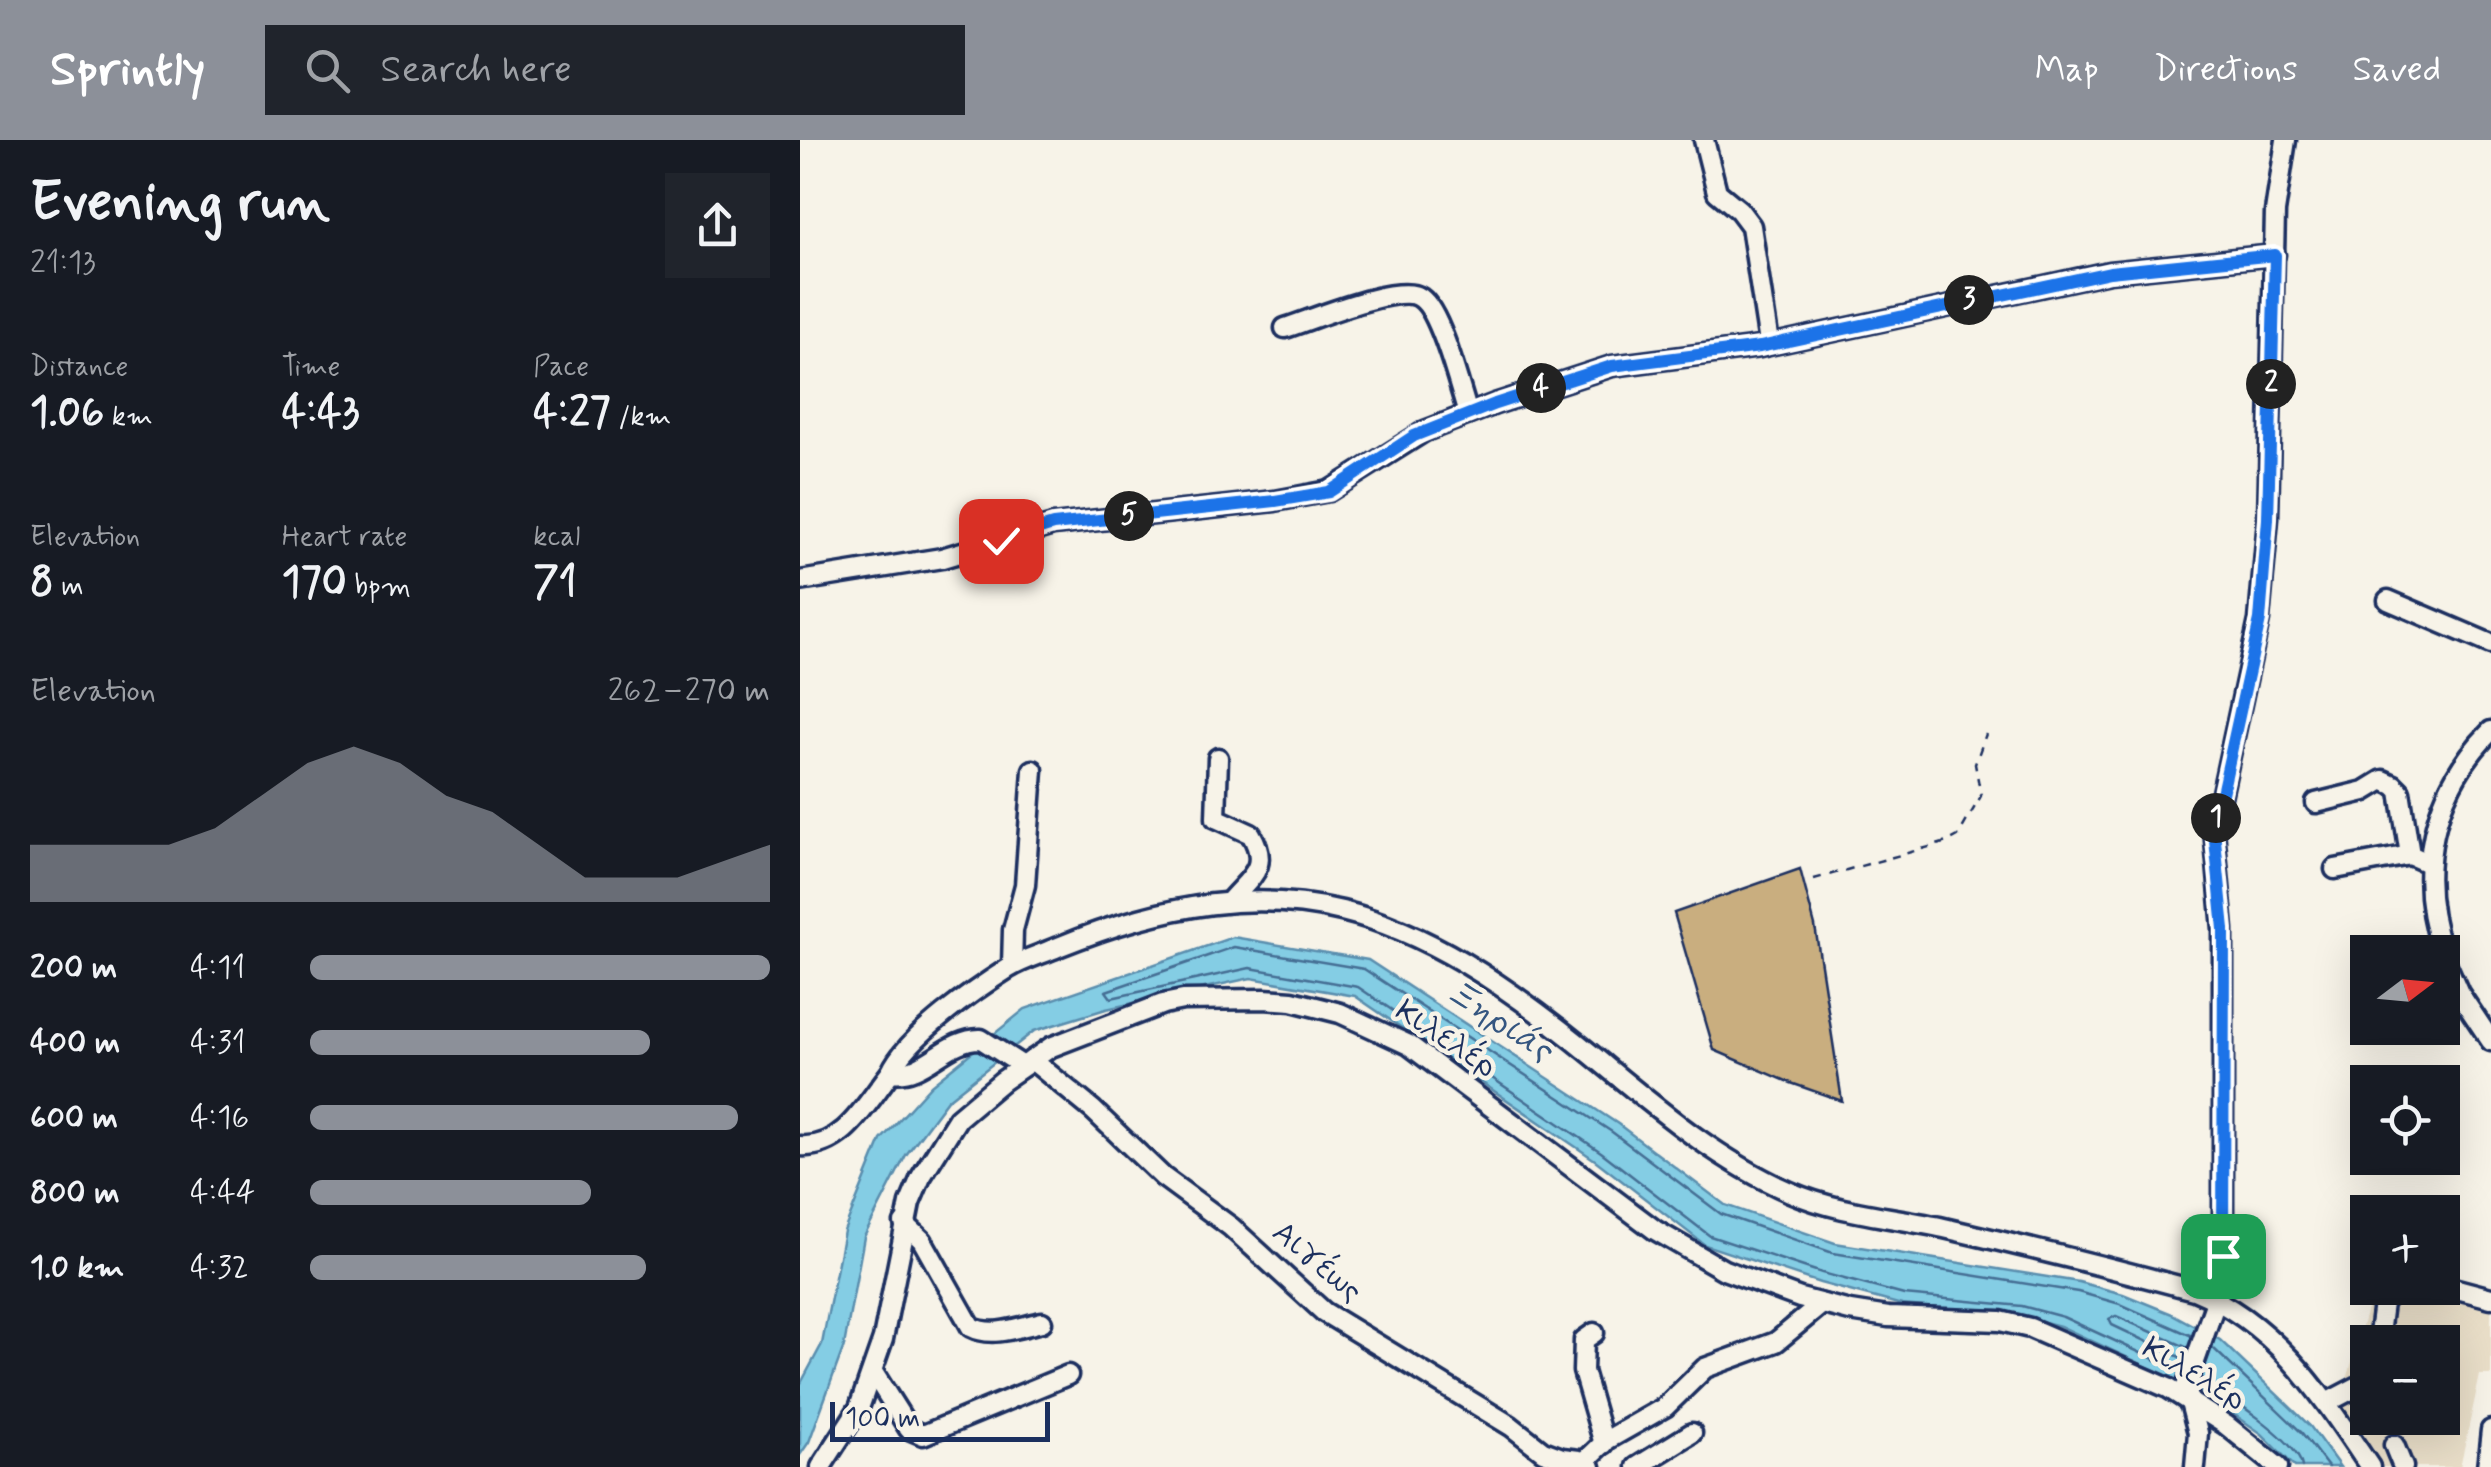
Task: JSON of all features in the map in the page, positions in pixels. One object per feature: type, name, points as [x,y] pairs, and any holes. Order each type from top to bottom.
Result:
[{"type":"street","points":[[1704,140],[1717,192],[1751,226],[1769,343]]},
{"type":"street","points":[[2194,1467],[2198,1433],[2188,1394],[2214,1307],[2223,1256],[2224,929],[2214,830],[2260,620],[2268,519],[2275,212],[2286,140]]},
{"type":"street","points":[[800,581],[942,558],[1053,525],[1329,492],[1414,436],[1612,366],[1719,353],[2110,272],[2275,255]]},
{"type":"street","points":[[1285,328],[1390,295],[1416,295],[1434,315],[1468,414]]},
{"type":"street","points":[[2388,600],[2491,644]]},
{"type":"street","points":[[2437,935],[2430,908],[2428,864],[2438,817],[2464,760],[2491,731]]},
{"type":"street","points":[[1218,758],[1216,818],[1251,834],[1258,858],[1253,879],[1230,901]]},
{"type":"street","points":[[1012,962],[1025,885],[1032,770]]},
{"type":"street","points":[[2316,803],[2365,791],[2382,780],[2394,784],[2400,792],[2410,855]]},
{"type":"street","points":[[2335,869],[2410,855],[2428,864]]},
{"type":"street","points":[[800,1146],[816,1147],[835,1138],[892,1072],[906,1047],[1012,962],[1156,915],[1230,901],[1296,902],[1338,909],[1408,934],[1454,956],[1547,1018],[1713,1150],[1808,1200],[2020,1246],[2179,1286],[2288,1356],[2328,1402],[2370,1467]]},
{"type":"street","points":[[2460,994],[2491,1041]]},
{"type":"street","name":"Κιλελέρ","points":[[821,1467],[859,1408],[873,1372],[896,1284],[904,1223],[921,1177],[958,1118],[1027,1062],[1051,1048],[1129,1017],[1183,1000],[1278,999],[1340,1013],[1392,1034],[1679,1246],[1724,1270],[1822,1304],[1888,1317],[2014,1323],[2188,1394],[2278,1467]]},
{"type":"street","name":"Αιγέως","points":[[892,1072],[911,1071],[954,1045],[981,1039],[1027,1062],[1103,1119],[1163,1177],[1231,1228],[1324,1312],[1544,1450],[1588,1464]]},
{"type":"street","points":[[904,1223],[922,1240],[970,1326],[980,1332],[993,1332],[1042,1322]]},
{"type":"street","points":[[2460,1290],[2491,1298]]},
{"type":"street","points":[[1588,1464],[1604,1444],[1665,1406],[1705,1368],[1776,1342],[1822,1304]]},
{"type":"street","points":[[1594,1333],[1584,1340],[1583,1371],[1604,1444]]},
{"type":"street","points":[[873,1372],[909,1429],[917,1435],[931,1433],[1068,1375]]},
{"type":"street","points":[[2328,1402],[2350,1390]]},
{"type":"street","points":[[2487,1467],[2491,1430]]},
{"type":"street","points":[[1637,1467],[1692,1433]]},
{"type":"street","points":[[2394,1444],[2402,1467]]},
{"type":"path","points":[[1814,879],[1935,847],[1958,836],[1981,796],[1975,764],[1986,734]]},
{"type":"shaded area","points":[[2460,1299],[2491,1307],[2491,1375],[2480,1375],[2460,1467],[2381,1467],[2360,1435],[2460,1435],[2460,1325],[2362,1325],[2368,1305],[2460,1305]]},
{"type":"shaded area","points":[[2350,1369],[2350,1419],[2340,1404]]},
{"type":"water","points":[[1233,937],[1368,960],[1618,1124],[1725,1205],[1835,1243],[2079,1282],[2172,1314],[2220,1340],[2310,1426],[2340,1467],[2295,1467],[2262,1434],[2205,1394],[2060,1326],[2021,1316],[1902,1305],[1705,1245],[1595,1160],[1355,996],[1251,978],[1106,1009],[1034,1031],[947,1100],[906,1155],[864,1237],[844,1346],[809,1442],[800,1455],[800,1385],[822,1344],[844,1231],[881,1140],[931,1085],[1025,1009]]},
{"type":"building","points":[[1800,869],[1815,926],[1842,1101],[1714,1050],[1674,913]]},
{"type":"route","points":[[1001,541],[1053,525],[1329,492],[1414,436],[1495,404],[1612,366],[1760,347],[2110,272],[2275,255],[2268,519],[2260,620],[2214,830],[2224,929],[2223,1256]]},
{"type":"water label","name":"Ξηριάς","points":[[1499,1021]]}]
